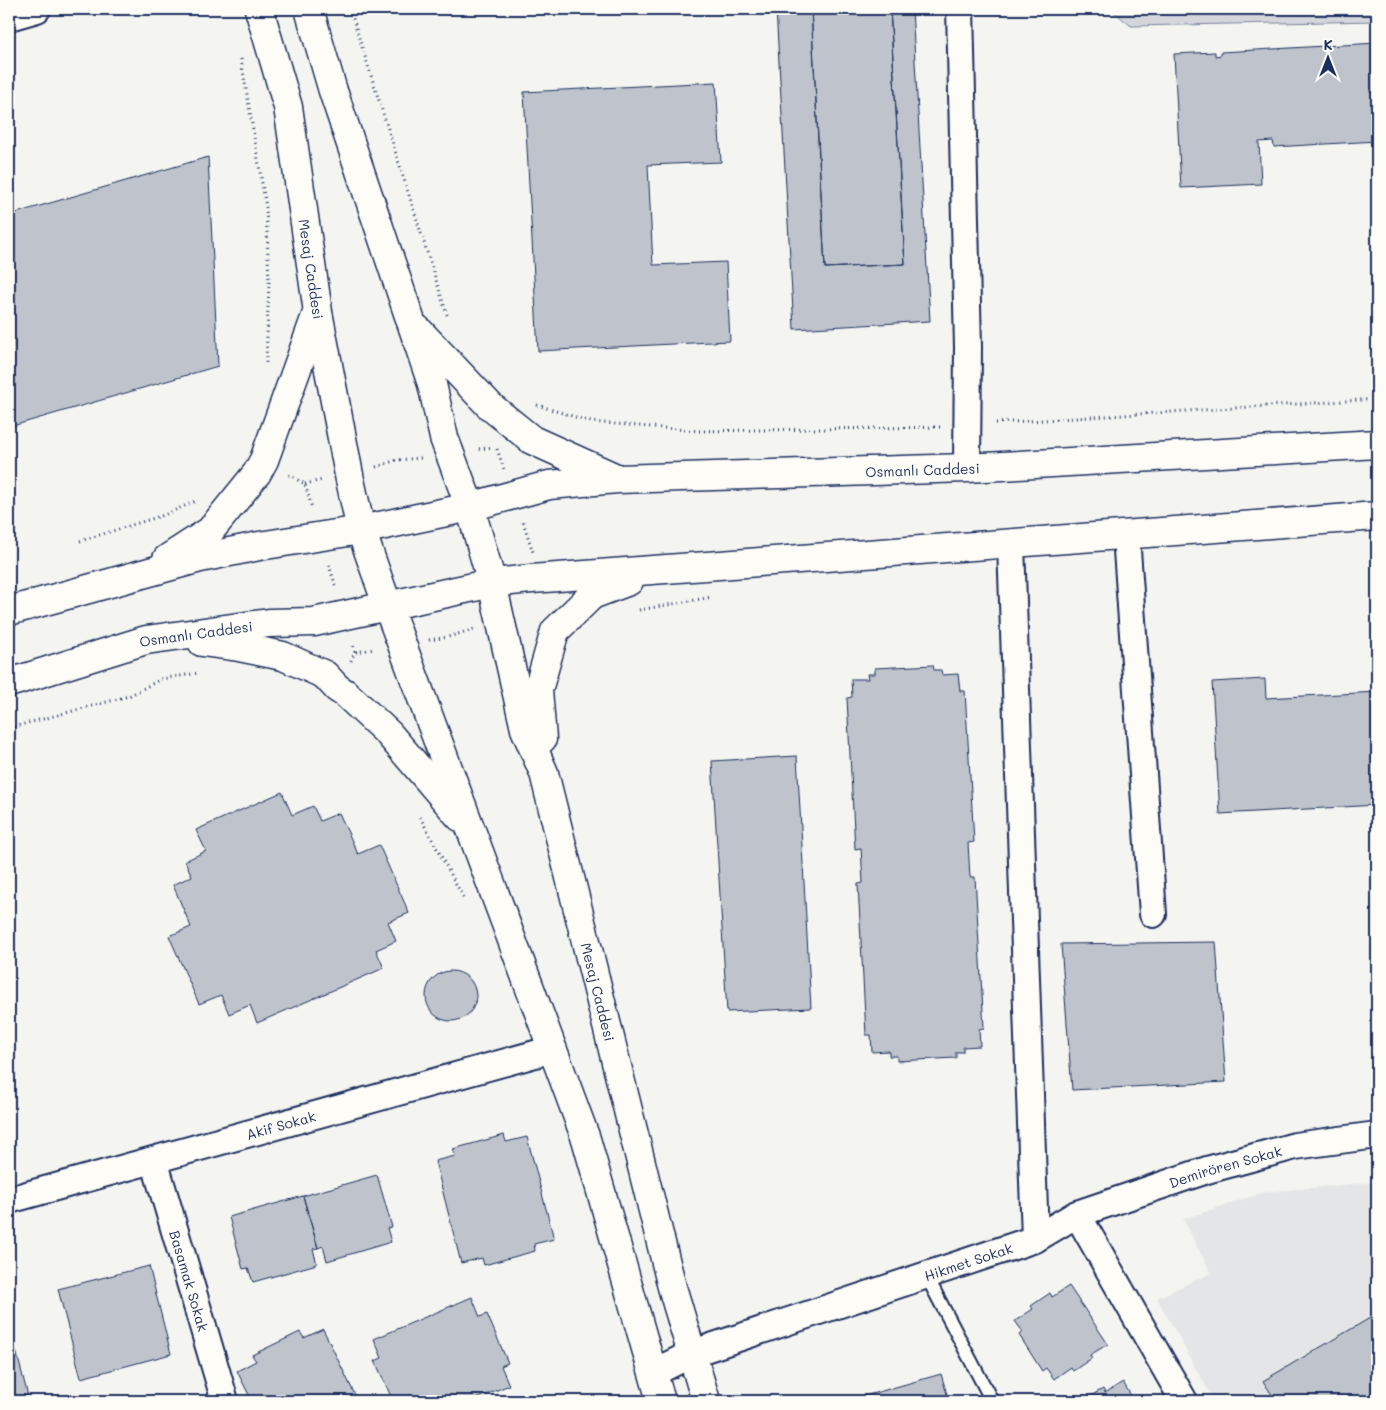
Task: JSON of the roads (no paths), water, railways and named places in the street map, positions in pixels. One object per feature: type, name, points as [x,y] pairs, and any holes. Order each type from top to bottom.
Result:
[{"type":"street","points":[[9,17],[36,9]]},
{"type":"street","name":"Mesaj Caddesi","points":[[259,9],[288,107],[318,312],[349,475],[362,530],[388,607]]},
{"type":"street","points":[[309,9],[333,91],[432,384],[444,438],[470,507]]},
{"type":"street","points":[[960,9],[968,348],[966,468]]},
{"type":"street","points":[[147,572],[210,531],[257,473],[264,460],[318,312]]},
{"type":"street","points":[[412,323],[490,406],[532,440],[617,479]]},
{"type":"street","name":"Osmanlı Caddesi","points":[[362,530],[470,507],[549,484],[617,479],[966,468],[1377,444]]},
{"type":"street","name":"Mesaj Caddesi","points":[[470,507],[492,583],[526,729],[544,773],[672,1286],[706,1401]]},
{"type":"street","points":[[492,583],[1377,516]]},
{"type":"street","points":[[9,611],[208,556],[362,530]]},
{"type":"street","points":[[1126,536],[1153,914]]},
{"type":"street","points":[[1011,544],[1034,1239]]},
{"type":"street","points":[[544,773],[538,690],[555,631],[592,594],[662,570]]},
{"type":"street","name":"Osmanlı Caddesi","points":[[9,683],[146,640],[269,623],[314,622],[492,583]]},
{"type":"street","points":[[388,607],[586,1139],[661,1401]]},
{"type":"street","points":[[146,640],[208,643],[239,647],[283,656],[325,675],[389,734],[472,832]]},
{"type":"street","name":"Akif Sokak","points":[[9,1200],[553,1049]]},
{"type":"street","name":"Demirören Sokak","points":[[1077,1214],[1207,1170],[1295,1146],[1377,1135]]},
{"type":"street","name":"Basamak Sokak","points":[[154,1160],[225,1401]]},
{"type":"street","points":[[1077,1214],[1184,1401]]},
{"type":"street","name":"Hikmet Sokak","points":[[653,1373],[693,1353],[1034,1239],[1077,1214]]},
{"type":"lane","points":[[926,1275],[992,1401]]}]
